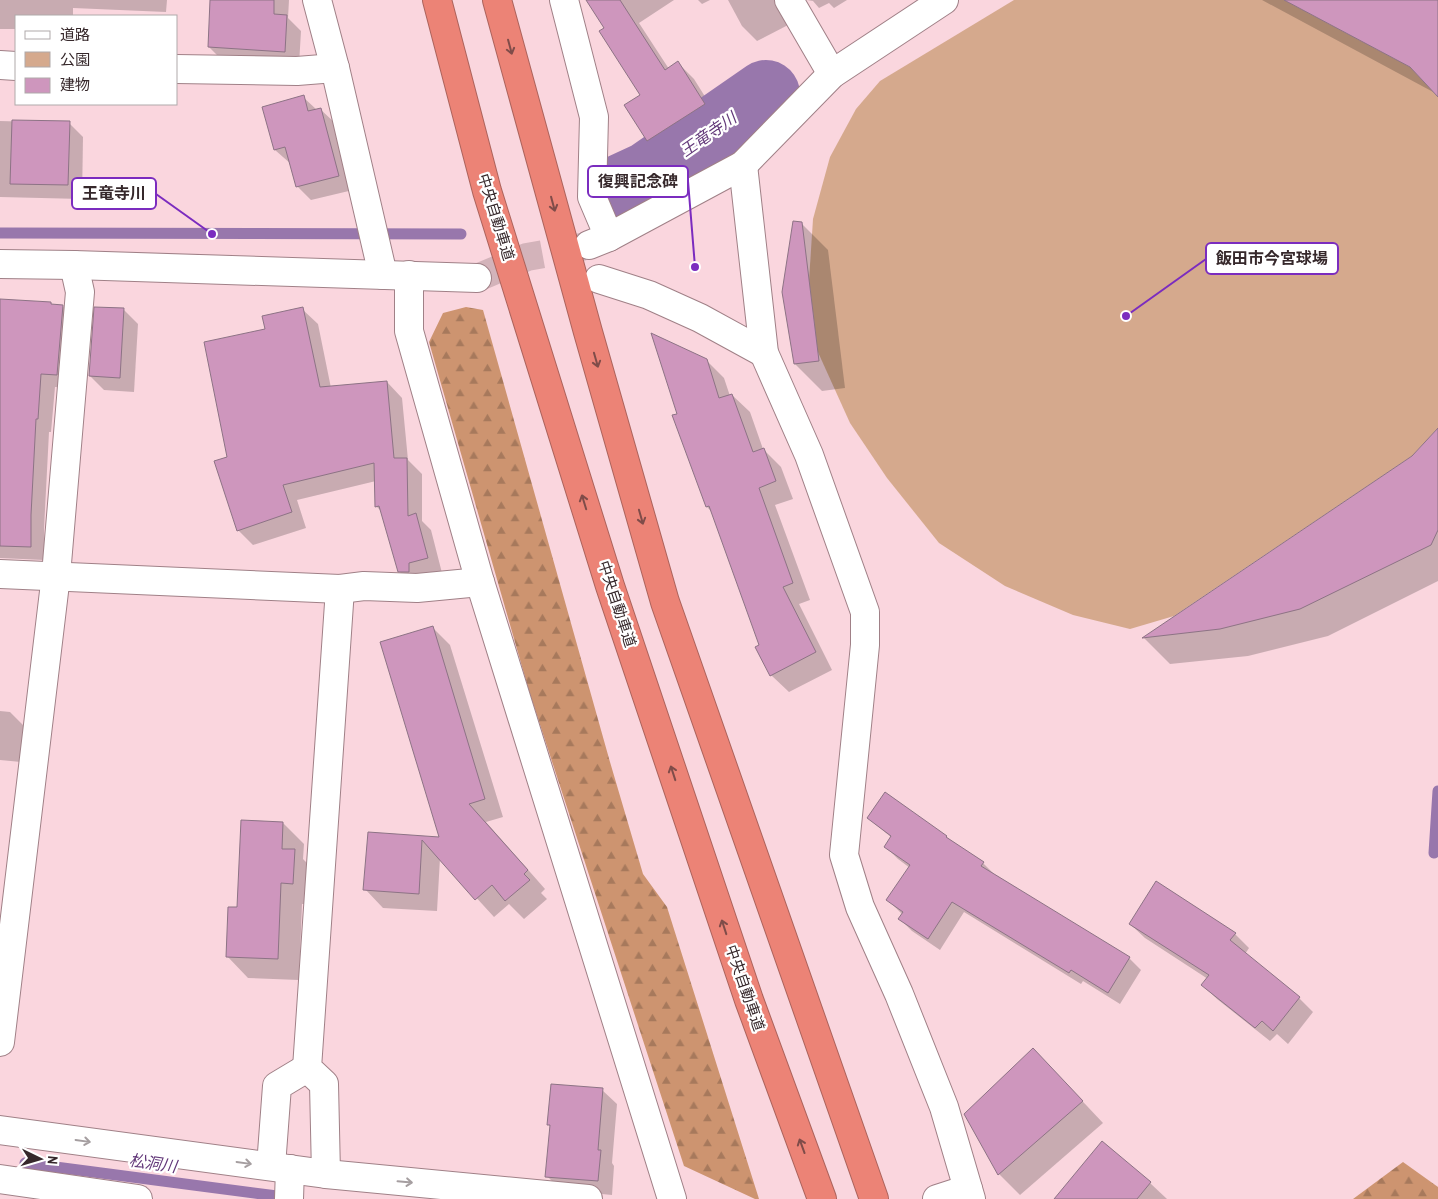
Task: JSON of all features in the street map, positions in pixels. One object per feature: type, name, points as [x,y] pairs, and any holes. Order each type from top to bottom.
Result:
[{"type":"highway","name":"中央自動車道","points":[[438,0],[487,190],[610,586],[748,1000],[821,1195]]},
{"type":"highway","points":[[497,0],[588,332],[666,602],[873,1197]]},
{"type":"street","points":[[317,0],[335,68],[370,219],[390,268],[480,582],[672,1199]]},
{"type":"street","points":[[564,0],[594,117],[592,197],[599,241],[743,165],[832,74],[944,0]]},
{"type":"street","points":[[789,0],[832,74]]},
{"type":"street","points":[[0,65],[15,66]]},
{"type":"street","points":[[178,69],[297,71],[335,68]]},
{"type":"street","points":[[743,165],[764,353],[809,455],[865,612],[865,645],[844,856],[860,907],[899,994],[944,1108],[969,1194],[937,1199]]},
{"type":"street","points":[[0,264],[390,268],[478,278]]},
{"type":"street","points":[[0,1042],[56,576],[80,292],[74,265]]},
{"type":"street","points":[[599,279],[649,296],[700,318],[764,353]]},
{"type":"street","points":[[0,574],[340,589],[364,586],[417,588],[480,582]]},
{"type":"street","points":[[307,1068],[340,589]]},
{"type":"street","points":[[289,1199],[280,1168],[277,1086],[307,1068]]},
{"type":"street","points":[[307,1068],[324,1084],[326,1174]]},
{"type":"street","points":[[0,1130],[326,1174],[588,1199]]},
{"type":"street","points":[[0,1179],[138,1199]]},
{"type":"green space","points":[[1014,0],[1284,0],[1410,67],[1438,97],[1438,428],[1412,456],[1174,616],[1130,629],[1073,615],[1005,586],[939,543],[887,478],[850,423],[817,350],[809,281],[813,219],[830,157],[856,109],[880,81]]},
{"type":"green space","points":[[466,307],[483,310],[643,874],[667,907],[759,1199],[755,1199],[684,1166],[529,691],[429,342],[443,313]]},
{"type":"green space","points":[[1403,1162],[1438,1187],[1438,1199],[1353,1199]]},
{"type":"building","points":[[210,0],[274,0],[274,14],[287,15],[285,52],[208,47]]},
{"type":"building","points":[[586,0],[620,0],[665,70],[678,61],[705,104],[647,141],[624,105],[640,95],[599,31],[604,28]]},
{"type":"building","points":[[1284,0],[1438,0],[1438,97],[1410,67]]},
{"type":"building","points":[[304,95],[308,111],[321,108],[339,176],[296,187],[285,147],[274,150],[262,107]]},
{"type":"building","points":[[12,120],[70,121],[68,185],[10,184]]},
{"type":"building","points":[[793,221],[802,222],[819,361],[794,364],[782,292]]},
{"type":"building","points":[[0,299],[51,302],[51,304],[63,305],[57,375],[41,374],[38,419],[36,419],[31,547],[0,546]]},
{"type":"building","points":[[94,307],[124,308],[120,378],[89,376]]},
{"type":"building","points":[[303,307],[320,387],[387,381],[394,458],[407,458],[408,516],[416,513],[428,558],[409,563],[409,572],[398,572],[379,506],[375,507],[374,463],[283,485],[292,512],[237,531],[214,461],[227,457],[204,342],[265,329],[262,316]]},
{"type":"building","points":[[651,333],[707,359],[719,398],[732,394],[753,452],[764,448],[776,481],[759,488],[793,583],[783,587],[816,652],[770,676],[755,647],[759,645],[709,506],[706,507],[672,415],[677,414]]},
{"type":"building","points":[[1438,428],[1438,530],[1431,545],[1300,609],[1220,629],[1142,638],[1412,456]]},
{"type":"building","points":[[433,626],[485,799],[469,804],[528,870],[524,874],[530,880],[505,901],[492,885],[475,900],[422,840],[419,894],[363,890],[368,832],[439,837],[380,642]]},
{"type":"building","points":[[885,792],[946,837],[984,862],[981,866],[1130,957],[1108,993],[1071,970],[1069,973],[952,902],[928,939],[898,919],[903,912],[886,900],[910,865],[884,847],[891,836],[867,818]]},
{"type":"building","points":[[241,820],[283,822],[282,849],[295,849],[293,884],[281,883],[278,959],[226,957],[228,907],[237,907]]},
{"type":"building","points":[[1156,881],[1236,933],[1230,940],[1300,997],[1273,1031],[1262,1021],[1255,1028],[1201,985],[1209,975],[1129,924]]},
{"type":"building","points":[[1033,1048],[1083,1101],[998,1175],[964,1114]]},
{"type":"building","points":[[551,1084],[603,1088],[598,1150],[601,1150],[598,1181],[545,1177],[550,1125],[547,1125]]},
{"type":"building","points":[[1102,1141],[1151,1182],[1137,1199],[1054,1199]]},
{"type":"waterway","name":"王竜寺川","points":[[623,187],[649,175],[766,94]]},
{"type":"waterway","name":"王竜寺川","points":[[0,233],[461,234]]},
{"type":"waterway","points":[[1434,853],[1438,791]]},
{"type":"waterway","name":"松洞川","points":[[25,1163],[277,1196]]},
{"type":"tunnel","points":[[477,278],[527,257],[587,246]]},
{"type":"place","name":"王竜寺川","points":[[212,234]]},
{"type":"place","name":"復興記念碑","points":[[695,267]]},
{"type":"place","name":"飯田市今宮球場","points":[[1126,316]]}]
